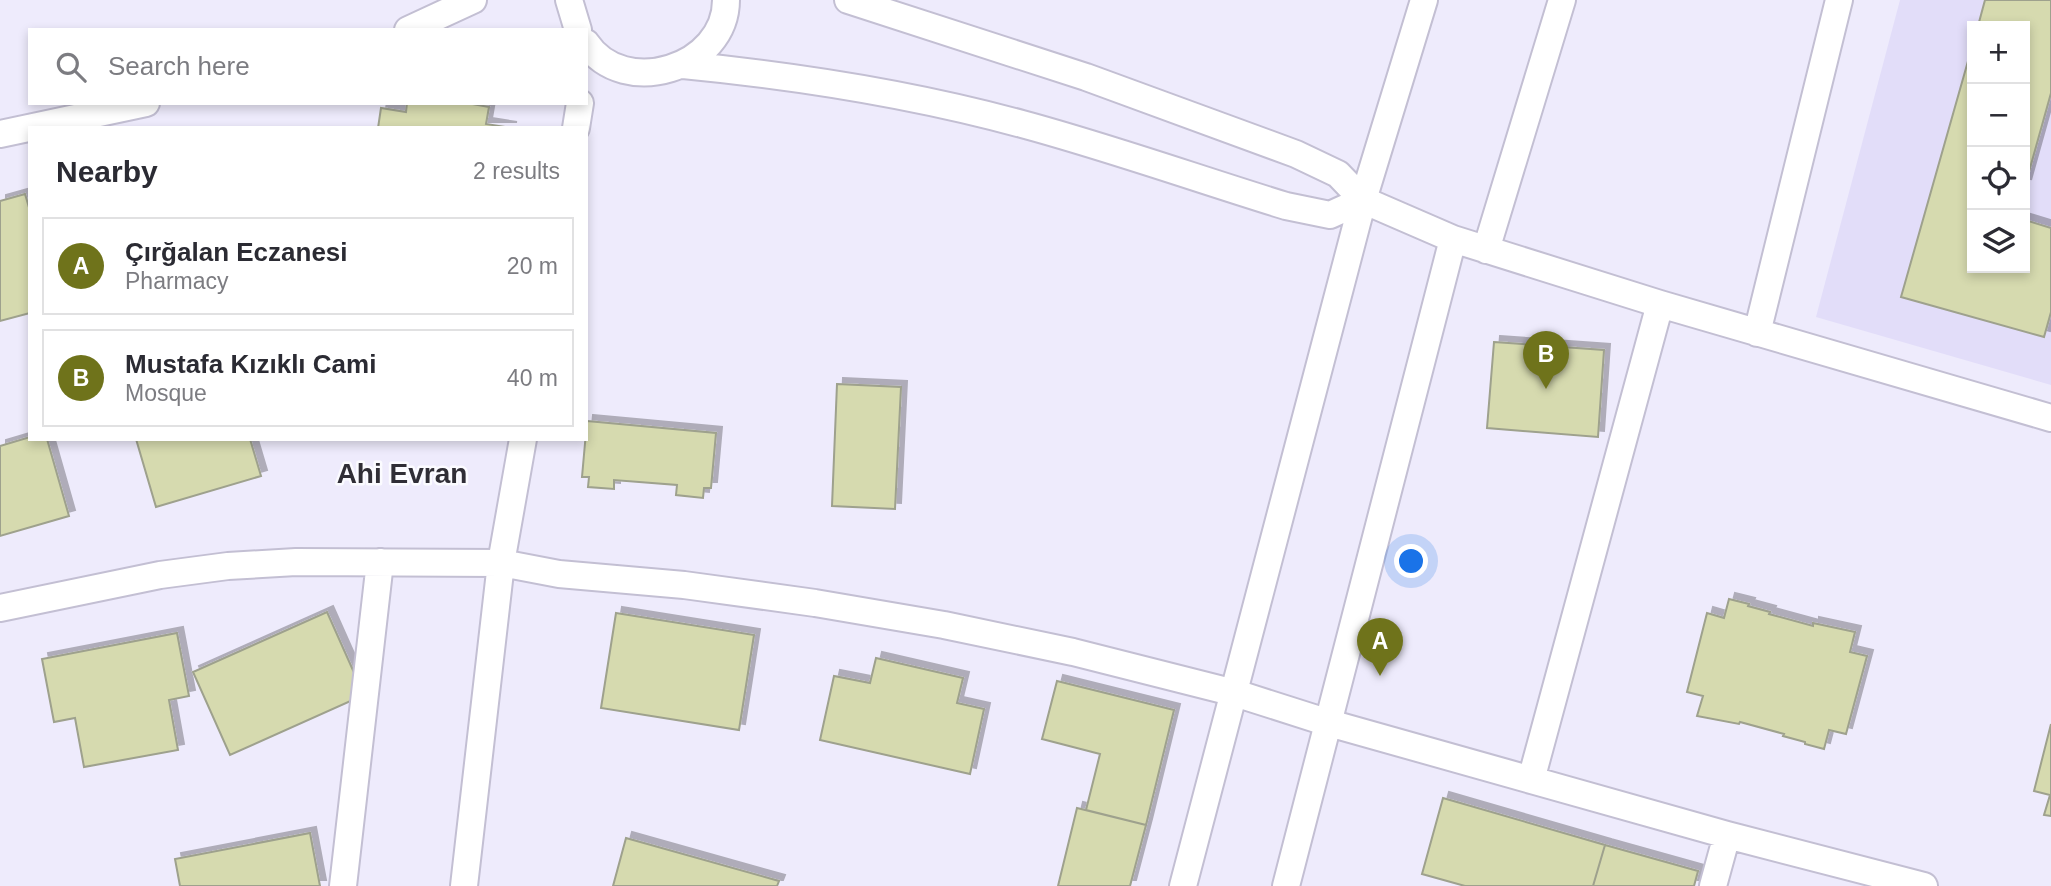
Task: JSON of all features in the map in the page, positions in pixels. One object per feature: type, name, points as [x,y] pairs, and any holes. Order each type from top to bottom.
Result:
[{"type":"street","points":[[412,28],[473,0]]},
{"type":"street","points":[[569,0],[578,28]]},
{"type":"street","points":[[588,50],[610,64],[633,72],[659,73],[683,65],[703,51],[718,30],[726,0]]},
{"type":"street","points":[[848,0],[1086,77],[1296,154],[1338,174],[1363,200],[1454,239],[1660,304],[2051,418]]},
{"type":"street","points":[[1183,886],[1363,200],[1424,0]]},
{"type":"street","points":[[1486,250],[1562,0]]},
{"type":"street","points":[[1757,333],[1839,0]]},
{"type":"street","points":[[683,65],[766,73],[887,94],[1022,124],[1286,206],[1330,215],[1363,200]]},
{"type":"street","points":[[38,126],[137,105]]},
{"type":"street","points":[[576,126],[580,105]]},
{"type":"street","points":[[0,134],[28,128]]},
{"type":"street","points":[[1286,886],[1454,239]]},
{"type":"street","points":[[1531,780],[1660,304]]},
{"type":"street","points":[[464,886],[501,563],[523,441]]},
{"type":"street","points":[[0,608],[117,582],[215,568],[296,562],[501,563],[559,574],[684,585],[815,603],[944,625],[1073,652],[1235,693],[1329,723],[1727,835],[1924,886]]},
{"type":"street","points":[[343,886],[380,562]]},
{"type":"street","points":[[1713,886],[1727,835]]},
{"type":"shaded area","points":[[1900,0],[2051,0],[2051,385],[1816,317]]},
{"type":"building","points":[[1985,0],[2051,0],[2051,93],[2030,168],[2030,21],[1979,21]]},
{"type":"building","points":[[1967,65],[1967,273],[2030,273],[2030,222],[2051,228],[2051,312],[2044,337],[1901,297]]},
{"type":"building","points":[[407,105],[478,105],[489,107],[486,124],[498,126],[378,126],[381,108],[406,112]]},
{"type":"building","points":[[25,194],[28,204],[28,314],[0,321],[0,201]]},
{"type":"building","points":[[1494,342],[1604,350],[1598,437],[1487,428]]},
{"type":"building","points":[[837,384],[901,387],[895,509],[832,506]]},
{"type":"building","points":[[588,421],[716,433],[711,488],[704,488],[703,498],[676,495],[677,485],[614,480],[614,489],[588,487],[589,477],[582,477],[585,441],[588,441]]},
{"type":"building","points":[[28,438],[28,441],[48,441],[69,516],[0,536],[0,446]]},
{"type":"building","points":[[137,441],[251,441],[261,476],[156,507]]},
{"type":"building","points":[[1729,599],[1813,626],[1813,623],[1855,632],[1850,652],[1867,656],[1846,734],[1829,730],[1824,749],[1740,722],[1739,724],[1697,716],[1703,696],[1687,692],[1707,613],[1724,618]]},
{"type":"building","points":[[327,612],[364,695],[230,755],[193,672]]},
{"type":"building","points":[[616,613],[754,635],[739,730],[601,708]]},
{"type":"building","points":[[177,633],[189,696],[169,700],[178,750],[84,767],[75,718],[54,722],[42,659]]},
{"type":"building","points":[[876,658],[963,678],[957,703],[984,709],[970,774],[820,740],[834,676],[870,683]]},
{"type":"building","points":[[1057,681],[1174,710],[1146,825],[1086,810],[1100,754],[1042,739]]},
{"type":"building","points":[[2051,724],[2051,816],[2044,815],[2050,795],[2034,791]]},
{"type":"building","points":[[1443,798],[1605,845],[1593,886],[1465,886],[1422,874]]},
{"type":"building","points":[[1077,808],[1146,825],[1130,886],[1058,886]]},
{"type":"building","points":[[310,833],[320,886],[180,886],[175,859]]},
{"type":"building","points":[[626,838],[779,881],[777,886],[613,886]]},
{"type":"building","points":[[1605,845],[1698,871],[1694,886],[1593,886]]},
{"type":"place","name":"Mustafa Kızıklı Cami","points":[[1546,389]]},
{"type":"place","name":"Çırğalan Eczanesi","points":[[1380,676]]},
{"type":"district","name":"Ahi Evran","points":[[402,473]]}]
